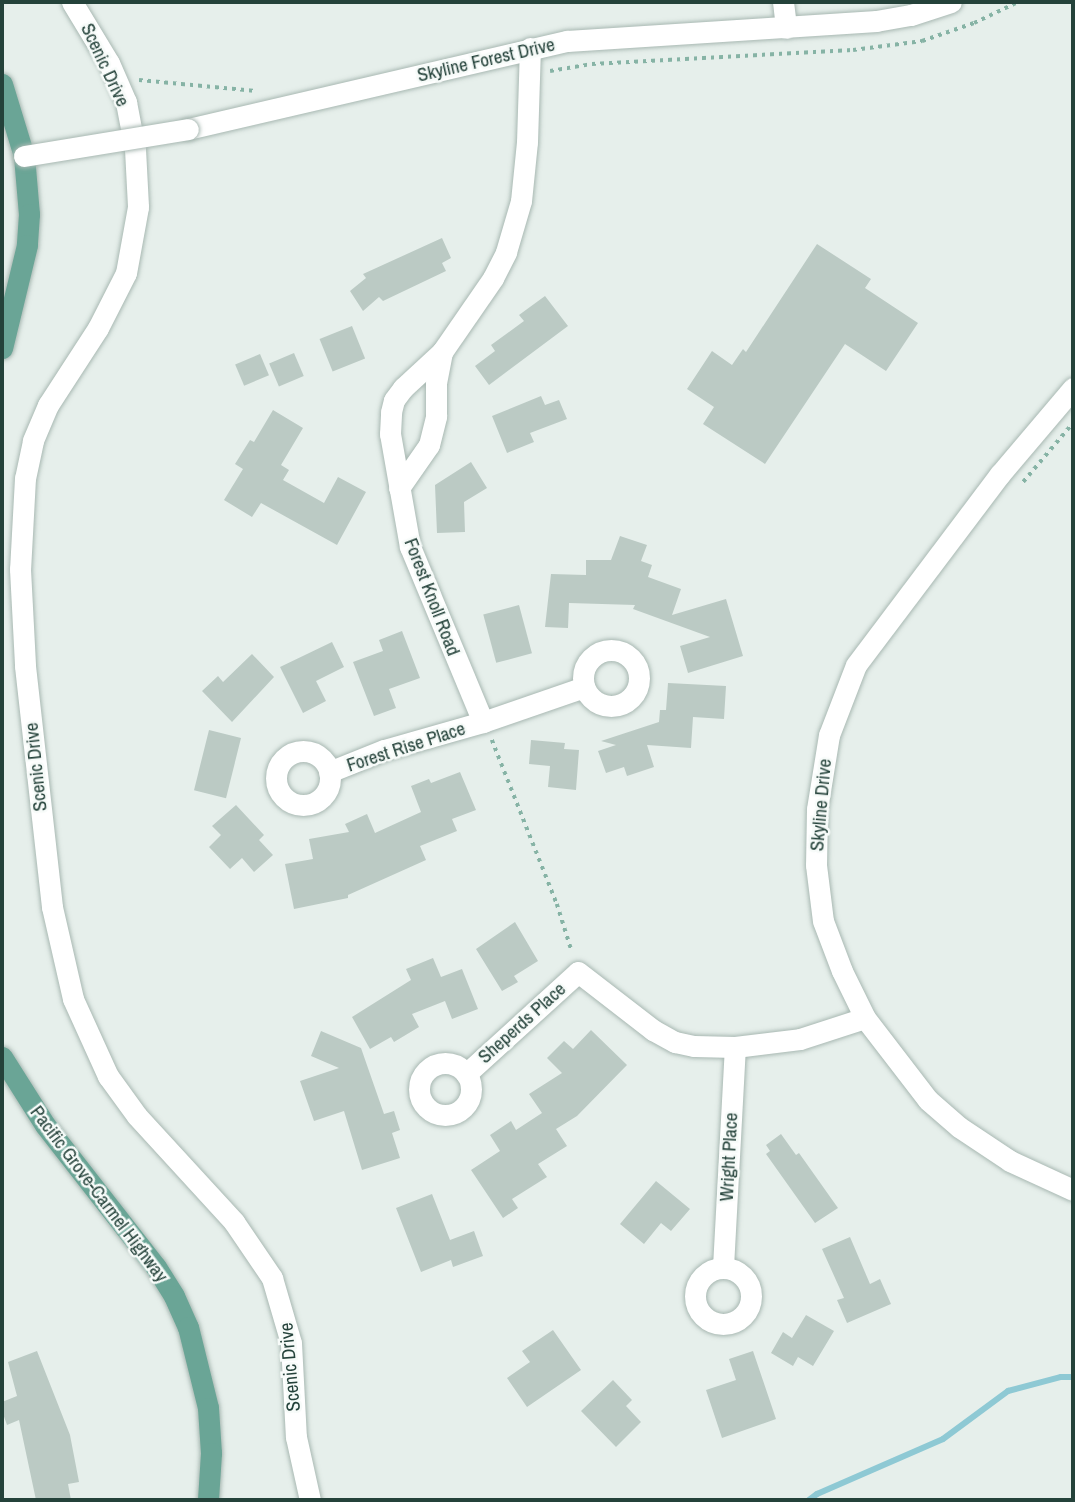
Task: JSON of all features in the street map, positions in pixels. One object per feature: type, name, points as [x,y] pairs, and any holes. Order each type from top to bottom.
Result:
[{"type":"main road","points":[[2,84],[24,156],[29,214],[27,245],[2,348]]},
{"type":"main road","name":"Pacific Grove-Carmel Highway","points":[[2,1057],[51,1133],[156,1267],[174,1296],[188,1327],[208,1408],[211,1453],[208,1500]]},
{"type":"street","name":"Scenic Drive","points":[[72,2],[116,78],[125,102],[135,149],[138,207],[125,273],[98,328],[48,405],[33,441],[21,515],[20,569],[25,666],[52,907],[74,999],[108,1076],[137,1116],[234,1222],[272,1278],[281,1300],[291,1343],[296,1437],[310,1500]]},
{"type":"street","points":[[783,2],[786,27]]},
{"type":"street","name":"Skyline Forest Drive","points":[[24,156],[188,129],[332,98],[530,48],[615,36],[876,21],[911,15],[951,2]]},
{"type":"street","name":"Forest Knoll Road","points":[[483,722],[410,547],[390,434],[394,400],[419,372],[442,352],[493,278],[514,230],[521,201],[527,142],[530,48]]},
{"type":"street","points":[[399,488],[429,445],[434,428],[436,383],[442,352]]},
{"type":"street","name":"Skyline Drive","points":[[1073,388],[1000,474],[856,665],[829,735],[817,809],[816,865],[823,921],[865,1018],[928,1100],[959,1128],[1010,1161],[1073,1189]]},
{"type":"street","name":"Forest Rise Place","points":[[330,772],[384,750],[483,722],[584,687]]},
{"type":"street","points":[[578,972],[653,1030],[675,1042],[714,1049],[800,1039],[865,1018]]},
{"type":"street","name":"Sheperds Place","points":[[466,1074],[578,972]]},
{"type":"street","name":"Wright Place","points":[[723,1267],[735,1047]]},
{"type":"path","points":[[550,83],[550,69],[592,64],[853,50],[922,41],[974,23],[1018,2]]},
{"type":"path","points":[[116,78],[264,92]]},
{"type":"path","points":[[1017,488],[1051,452],[1073,422]]},
{"type":"path","points":[[483,722],[497,751],[556,904],[578,972]]},
{"type":"building","points":[[442,238],[451,258],[442,263],[446,271],[383,301],[379,297],[363,311],[350,291],[366,278],[363,274]]},
{"type":"building","points":[[817,244],[871,279],[865,288],[918,323],[886,371],[845,344],[765,464],[703,424],[714,407],[687,389],[712,351],[732,365],[743,349],[746,352]]},
{"type":"building","points":[[545,296],[568,326],[489,385],[475,366],[495,351],[491,345],[524,321],[519,315]]},
{"type":"building","points":[[352,326],[365,358],[333,372],[320,339]]},
{"type":"building","points":[[294,353],[304,376],[279,387],[269,364]]},
{"type":"building","points":[[260,354],[269,375],[244,386],[235,365]]},
{"type":"building","points":[[541,396],[545,405],[559,400],[567,419],[530,433],[534,442],[507,453],[492,416]]},
{"type":"building","points":[[273,410],[303,428],[281,465],[289,470],[283,480],[324,503],[338,477],[366,492],[337,545],[261,503],[252,517],[224,500],[243,469],[235,464],[250,440],[254,442]]},
{"type":"building","points":[[471,462],[487,488],[464,502],[465,532],[437,533],[435,485]]},
{"type":"building","points":[[620,536],[647,545],[641,561],[652,565],[648,577],[681,589],[672,615],[726,599],[743,656],[688,673],[680,646],[710,637],[633,609],[635,605],[569,603],[568,628],[545,627],[551,574],[586,575],[586,560],[611,560]]},
{"type":"building","points":[[519,605],[532,653],[496,663],[483,615]]},
{"type":"building","points":[[402,631],[420,678],[389,689],[396,708],[374,716],[353,662],[383,651],[379,640]]},
{"type":"building","points":[[332,642],[344,667],[316,681],[326,701],[303,713],[280,667]]},
{"type":"building","points":[[252,654],[274,677],[232,722],[202,691],[218,676],[223,682]]},
{"type":"building","points":[[668,683],[726,686],[724,719],[693,717],[691,748],[647,745],[654,767],[627,776],[624,767],[606,773],[598,751],[616,745],[601,741],[659,722],[660,710],[666,710]]},
{"type":"building","points":[[209,730],[241,738],[226,798],[194,790]]},
{"type":"building","points":[[531,740],[565,743],[564,749],[579,750],[576,790],[548,787],[550,766],[529,764]]},
{"type":"building","points":[[460,772],[476,810],[452,819],[457,831],[420,846],[426,860],[348,895],[348,898],[294,909],[285,864],[313,859],[309,839],[349,832],[345,824],[367,814],[375,833],[421,812],[411,786],[429,779],[431,783]]},
{"type":"building","points":[[236,805],[264,835],[259,840],[273,855],[254,872],[242,858],[230,869],[209,847],[221,835],[212,826]]},
{"type":"building","points":[[515,922],[538,961],[514,976],[518,982],[502,991],[476,949]]},
{"type":"building","points":[[433,958],[441,977],[462,969],[478,1009],[452,1019],[445,1001],[412,1014],[419,1027],[394,1042],[391,1037],[370,1049],[352,1017],[411,980],[406,969]]},
{"type":"building","points":[[591,1030],[627,1065],[577,1116],[556,1129],[567,1146],[538,1164],[547,1177],[512,1199],[518,1208],[503,1218],[471,1170],[500,1151],[490,1135],[511,1121],[516,1130],[542,1113],[529,1094],[562,1073],[547,1058],[564,1041],[573,1049]]},
{"type":"building","points":[[321,1031],[361,1048],[384,1114],[394,1111],[400,1130],[392,1133],[400,1158],[362,1170],[344,1111],[314,1121],[300,1081],[339,1068],[311,1056]]},
{"type":"building","points":[[781,1134],[796,1155],[799,1153],[838,1208],[815,1223],[766,1154],[770,1151],[766,1145]]},
{"type":"building","points":[[656,1181],[690,1209],[671,1231],[661,1223],[644,1244],[620,1224]]},
{"type":"building","points":[[432,1194],[450,1240],[474,1231],[483,1256],[453,1267],[451,1260],[421,1272],[396,1208]]},
{"type":"building","points":[[850,1237],[870,1284],[880,1279],[891,1304],[847,1323],[837,1300],[844,1298],[822,1249]]},
{"type":"building","points":[[806,1315],[834,1331],[813,1366],[798,1357],[793,1366],[771,1353],[783,1332],[792,1338]]},
{"type":"building","points":[[553,1330],[581,1370],[527,1407],[507,1378],[530,1362],[522,1351]]},
{"type":"building","points":[[37,1351],[70,1435],[79,1482],[68,1484],[71,1500],[36,1500],[19,1420],[7,1425],[2,1411],[2,1402],[17,1396],[8,1362]]},
{"type":"building","points":[[753,1351],[776,1419],[722,1438],[706,1390],[736,1380],[729,1359]]},
{"type":"building","points":[[613,1380],[632,1400],[626,1406],[641,1422],[616,1447],[581,1411]]},
{"type":"waterway","points":[[809,1500],[817,1494],[943,1439],[1008,1391],[1061,1377],[1073,1377]]}]
